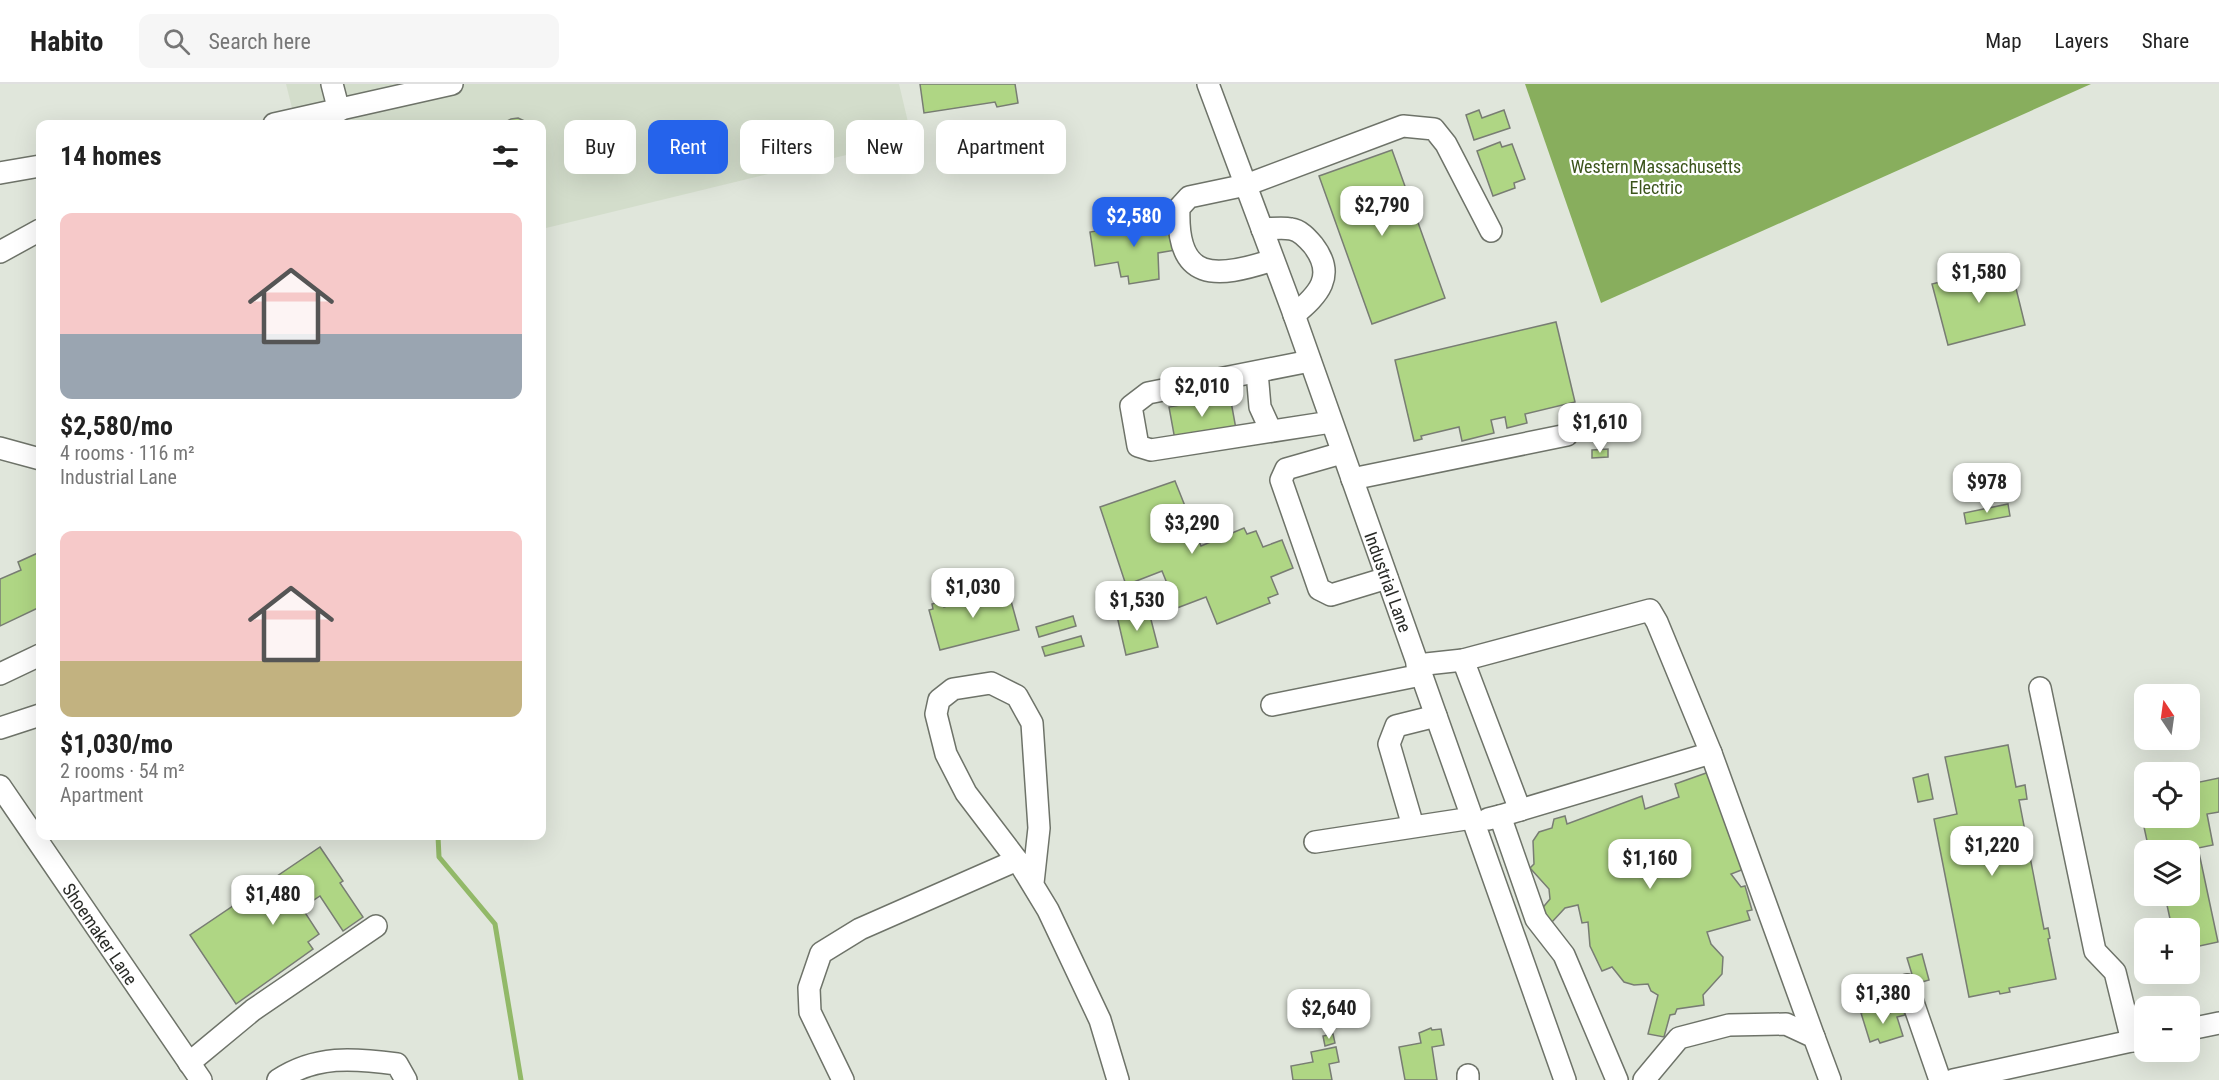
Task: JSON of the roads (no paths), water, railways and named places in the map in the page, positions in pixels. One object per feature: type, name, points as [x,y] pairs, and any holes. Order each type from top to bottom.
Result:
[{"type":"street","points":[[332,84],[339,111]]},
{"type":"street","points":[[294,120],[452,84]]},
{"type":"street","name":"Industrial Lane","points":[[1208,84],[1294,315],[1565,1080]]},
{"type":"street","points":[[1273,260],[1247,269],[1223,271],[1200,268],[1186,258],[1178,227],[1179,208],[1189,197],[1246,185],[1403,126],[1434,129],[1446,144],[1491,231]]},
{"type":"street","points":[[0,173],[36,167]]},
{"type":"street","points":[[1262,229],[1292,229],[1306,237],[1323,265],[1324,281],[1316,297],[1294,315]]},
{"type":"street","points":[[0,252],[36,232]]},
{"type":"street","points":[[1310,361],[1148,393],[1131,406],[1138,446],[1151,450],[1331,422]]},
{"type":"street","points":[[1257,372],[1260,407],[1271,431]]},
{"type":"street","points":[[1352,479],[1568,435]]},
{"type":"street","points":[[0,448],[36,458]]},
{"type":"street","points":[[1342,453],[1286,469],[1281,480],[1319,589],[1331,595],[1387,578]]},
{"type":"street","points":[[1272,705],[1463,660],[1650,610],[1710,753],[1830,1080]]},
{"type":"street","points":[[0,674],[36,657]]},
{"type":"street","points":[[1463,660],[1521,810]]},
{"type":"street","points":[[1033,883],[1039,828],[1032,723],[1017,696],[991,683],[953,689],[939,700],[936,714],[946,754],[966,793],[1033,883],[1088,992],[1110,1048],[1118,1080]]},
{"type":"street","points":[[2040,688],[2095,951],[2115,972],[2134,1026]]},
{"type":"street","points":[[0,728],[36,716]]},
{"type":"street","points":[[1413,826],[1389,744],[1396,726],[1436,716]]},
{"type":"street","points":[[1316,842],[1413,826],[1500,816],[1710,753]]},
{"type":"street","name":"Shoemaker Lane","points":[[0,786],[36,839]]},
{"type":"street","points":[[1500,816],[1536,919],[1564,955],[1617,1080]]},
{"type":"street","name":"Shoemaker Lane","points":[[37,840],[195,1072]]},
{"type":"street","points":[[843,1080],[810,1012],[809,988],[821,953],[860,929],[1017,860]]},
{"type":"street","points":[[195,1072],[253,1010],[376,926]]},
{"type":"street","points":[[1907,986],[1940,1080]]},
{"type":"street","points":[[2200,1027],[2219,1023]]},
{"type":"street","points":[[1644,1080],[1679,1038],[1729,1024],[1786,1024],[1814,1037]]},
{"type":"street","points":[[1953,1080],[2134,1041]]},
{"type":"street","points":[[278,1080],[301,1066],[332,1061],[397,1064],[406,1080]]},
{"type":"waterway","points":[[438,840],[439,857],[495,924],[521,1080]]},
{"type":"park label","name":"Western Massachusetts Electric","points":[[1656,176]]}]
